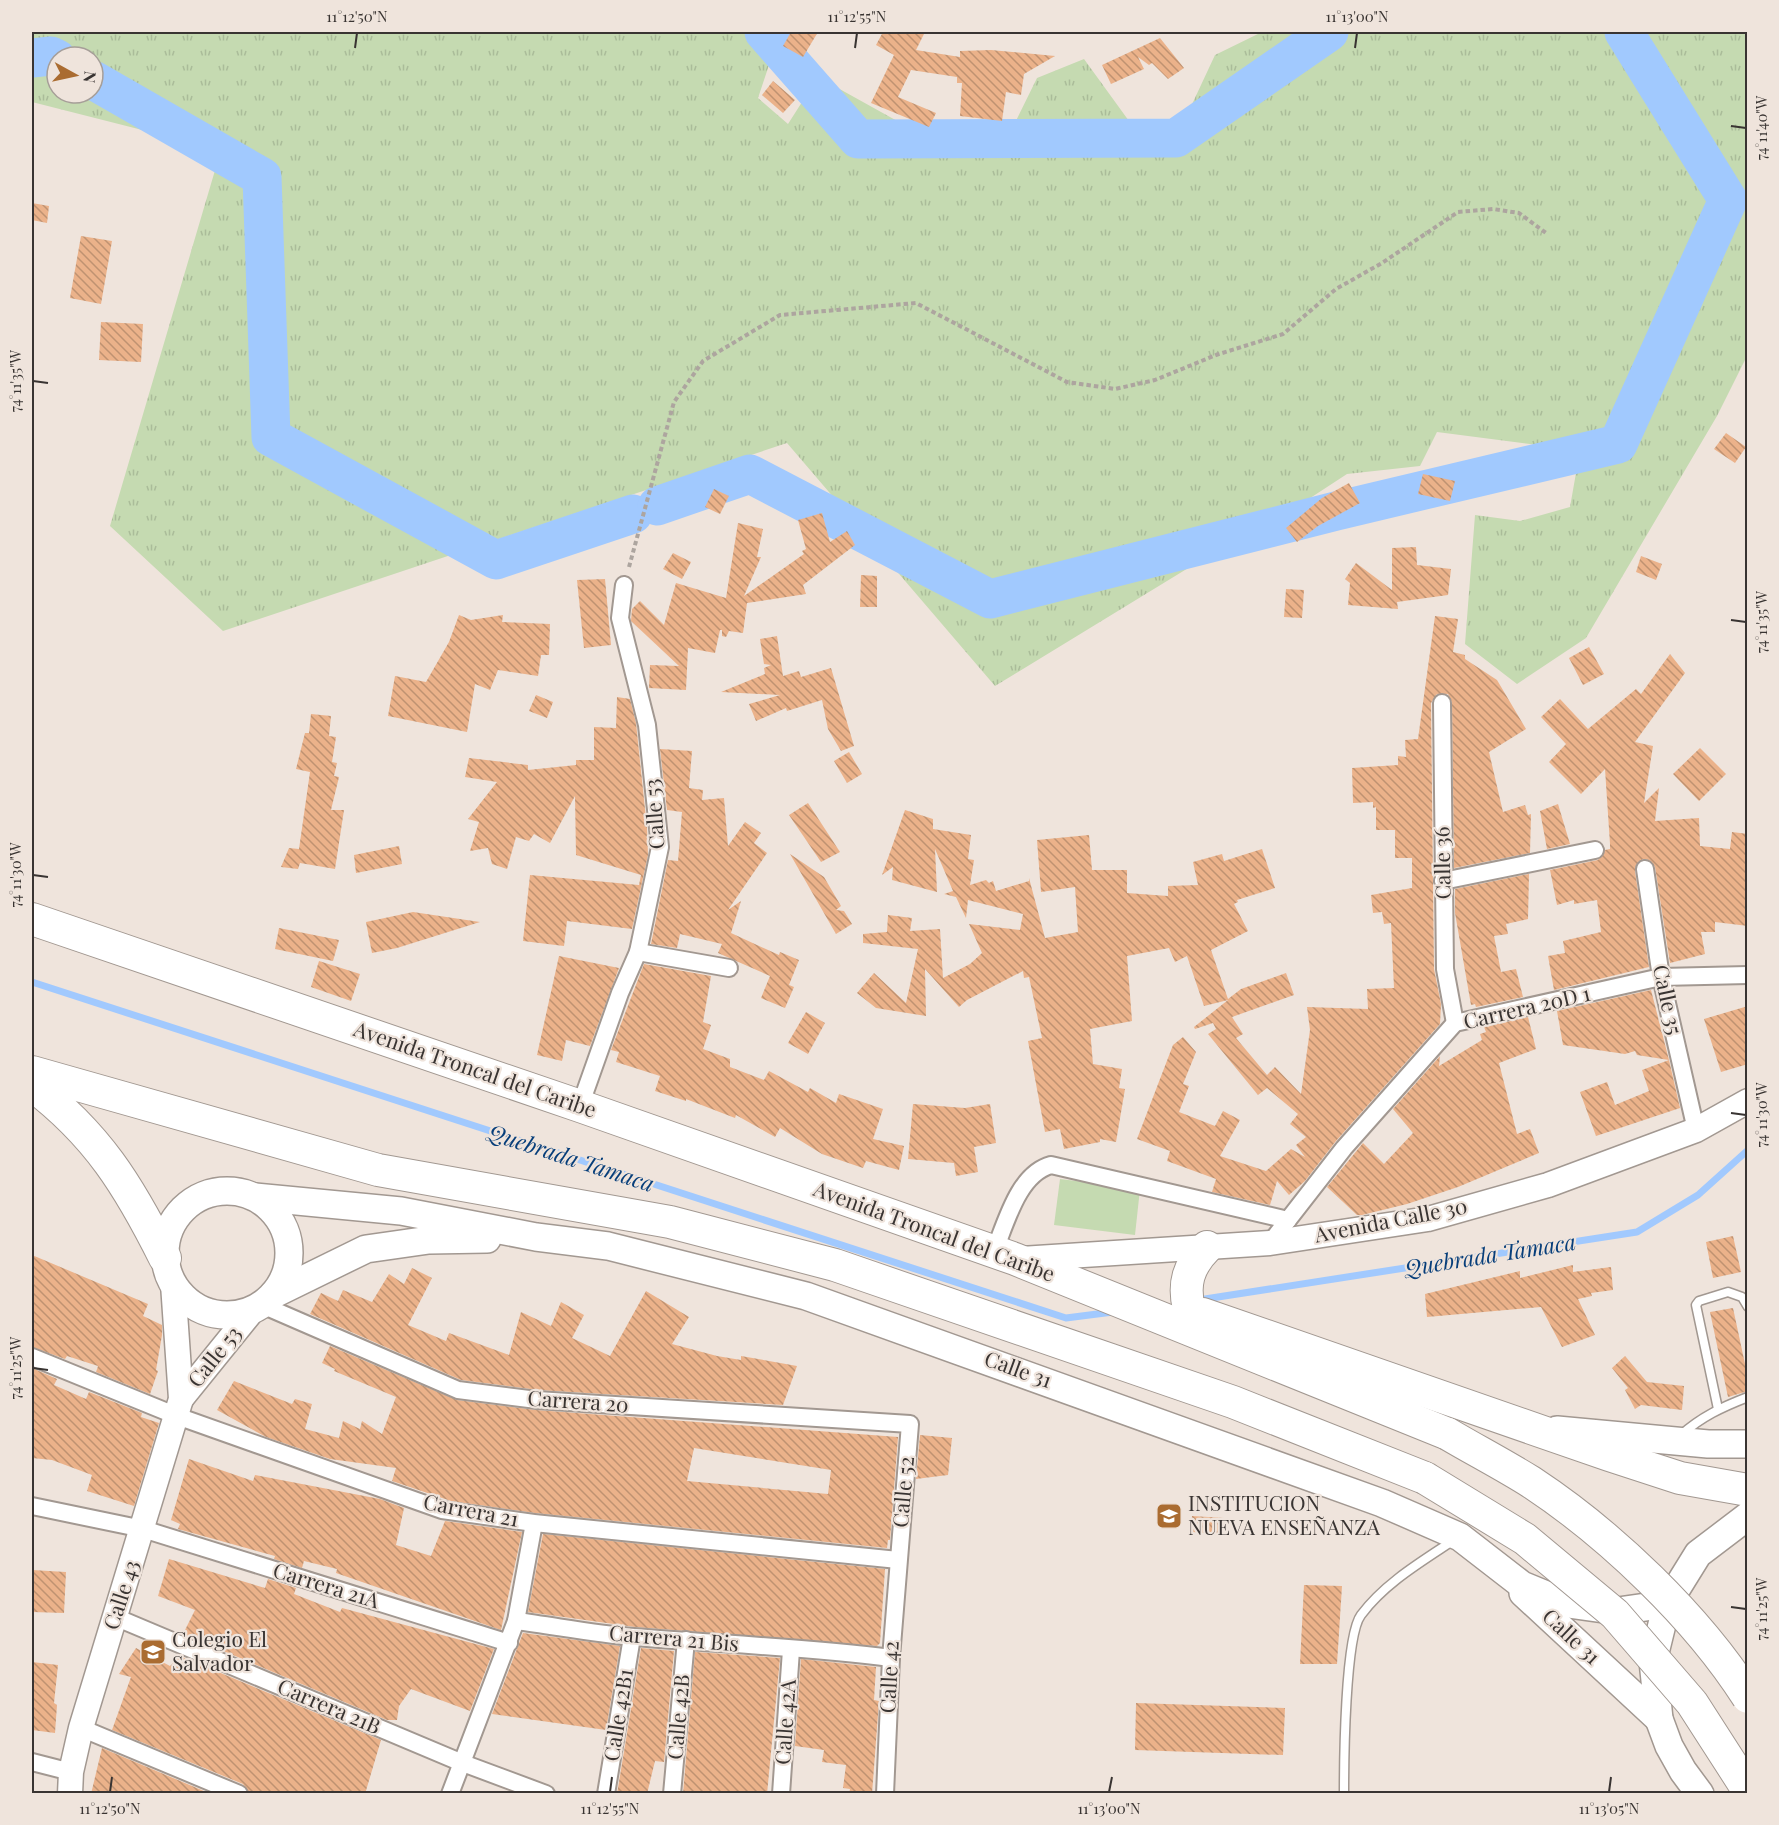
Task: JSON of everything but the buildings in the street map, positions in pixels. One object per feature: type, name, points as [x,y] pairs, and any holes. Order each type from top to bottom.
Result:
[{"type":"highway","name":"Avenida Troncal del Caribe","points":[[32,919],[580,1106],[1005,1256],[1448,1434],[1531,1483],[1609,1541],[1678,1608],[1748,1697]]},
{"type":"highway","points":[[32,1072],[378,1170],[670,1222],[835,1265],[1233,1402],[1425,1478],[1525,1539],[1615,1614],[1692,1703],[1748,1790]]},
{"type":"highway","points":[[32,1085],[55,1102],[100,1148],[137,1201],[169,1271]]},
{"type":"highway","points":[[1189,1309],[1186,1282],[1190,1269],[1207,1247]]},
{"type":"highway","points":[[1005,1256],[1189,1309],[1680,1478],[1748,1490]]},
{"type":"main road","name":"Avenida Calle 30","points":[[1005,1256],[1270,1243],[1428,1219],[1548,1185],[1696,1130],[1748,1101]]},
{"type":"main road","points":[[223,1191],[240,1192],[255,1197],[400,1211],[536,1237],[429,1240],[366,1249],[236,1316],[217,1315],[200,1310],[184,1299],[169,1271],[166,1242],[171,1226],[180,1212],[192,1201],[207,1194],[223,1191]]},
{"type":"main road","points":[[255,1197],[270,1208],[282,1223],[288,1241],[289,1260],[284,1278],[263,1303]]},
{"type":"main road","name":"Calle 31","points":[[536,1237],[608,1246],[806,1296],[1237,1449],[1382,1503],[1460,1536],[1522,1585],[1568,1604],[1618,1611],[1667,1604]]},
{"type":"main road","name":"Calle 53","points":[[169,1271],[179,1407]]},
{"type":"main road","name":"Calle 53","points":[[179,1407],[263,1303]]},
{"type":"main road","name":"Calle 43","points":[[70,1783],[81,1728],[179,1407]]},
{"type":"main road","points":[[1530,1427],[1748,1444]]},
{"type":"main road","points":[[1700,1794],[1683,1772],[1669,1746],[1659,1719],[1653,1661],[1667,1604],[1698,1554],[1748,1516]]},
{"type":"main road","name":"Calle 31","points":[[1483,1555],[1659,1719]]},
{"type":"street","name":"Calle 53","points":[[580,1106],[620,993],[638,952],[660,847],[647,725],[620,618],[624,585]]},
{"type":"street","name":"Calle 36","points":[[1442,703],[1445,969],[1455,1023]]},
{"type":"street","points":[[1443,881],[1595,850]]},
{"type":"street","name":"Calle 35","points":[[1645,869],[1661,977],[1696,1130]]},
{"type":"street","points":[[638,952],[729,968]]},
{"type":"street","name":"Carrera 20D 1","points":[[1270,1243],[1344,1148],[1455,1023],[1661,977],[1748,975]]},
{"type":"street","points":[[1005,1256],[1022,1190],[1033,1174],[1051,1165],[1287,1220]]},
{"type":"street","name":"Carrera 20","points":[[263,1303],[458,1390],[537,1400],[910,1424]]},
{"type":"street","name":"Carrera 21","points":[[32,1357],[179,1407],[442,1510],[534,1523],[898,1560]]},
{"type":"street","name":"Calle 52","points":[[898,1560],[910,1424]]},
{"type":"street","name":"Carrera 21A","points":[[32,1506],[143,1529],[509,1643]]},
{"type":"street","points":[[450,1794],[460,1762],[516,1621],[534,1523]]},
{"type":"street","name":"Calle 42","points":[[885,1794],[898,1560]]},
{"type":"street","name":"Carrera 21B","points":[[115,1617],[460,1762],[546,1794]]},
{"type":"street","name":"Carrera 21 Bis","points":[[516,1621],[632,1637],[791,1650],[832,1651],[891,1658]]},
{"type":"street","name":"Calle 42B1","points":[[606,1794],[632,1637]]},
{"type":"street","name":"Calle 42B","points":[[672,1794],[686,1640]]},
{"type":"street","name":"Calle 42A","points":[[782,1794],[791,1650]]},
{"type":"street","points":[[81,1728],[238,1794]]},
{"type":"street","points":[[32,1762],[70,1783]]},
{"type":"lane","points":[[1718,1409],[1696,1305],[1699,1301],[1728,1292],[1742,1297],[1748,1307]]},
{"type":"lane","points":[[1675,1440],[1695,1422],[1718,1409],[1748,1397]]},
{"type":"lane","points":[[1344,1794],[1344,1729],[1351,1657],[1359,1617],[1400,1576],[1460,1536]]},
{"type":"path","points":[[624,585],[674,402],[704,361],[780,315],[916,303],[1067,382],[1115,389],[1155,380],[1216,355],[1283,334],[1336,289],[1382,263],[1458,212],[1492,209],[1519,213],[1546,233]]},
{"type":"green space","points":[[32,32],[780,32],[758,98],[788,124],[818,77],[899,122],[1008,137],[1037,78],[1084,59],[1150,150],[1180,130],[1215,55],[1262,32],[1741,32],[1748,36],[1747,356],[1717,416],[1586,638],[1517,684],[1465,644],[1475,515],[1520,521],[1570,507],[1576,473],[1538,445],[1437,432],[1420,466],[1347,474],[1298,506],[1241,523],[1221,548],[995,686],[787,443],[223,631],[110,526],[221,150],[32,102]]},
{"type":"green space","points":[[1060,1179],[1140,1189],[1135,1235],[1054,1225]]},
{"type":"waterway","points":[[764,32],[858,139],[1176,138],[1329,32]]},
{"type":"waterway","points":[[657,506],[750,474],[990,599],[1336,511],[1618,444],[1728,200],[1624,32]]},
{"type":"waterway","points":[[32,58],[45,57]]},
{"type":"waterway","points":[[105,87],[262,177],[271,437],[496,560],[633,514]]},
{"type":"waterway","name":"Quebrada Tamaca","points":[[32,982],[1066,1318],[1113,1312]]},
{"type":"waterway","name":"Quebrada Tamaca","points":[[1205,1299],[1637,1232],[1698,1195],[1748,1150]]},
{"type":"place","name":"INSTITUCION NUEVA ENSEÑANZA","points":[[1169,1516]]},
{"type":"place","name":"Colegio El Salvador","points":[[153,1652]]}]
